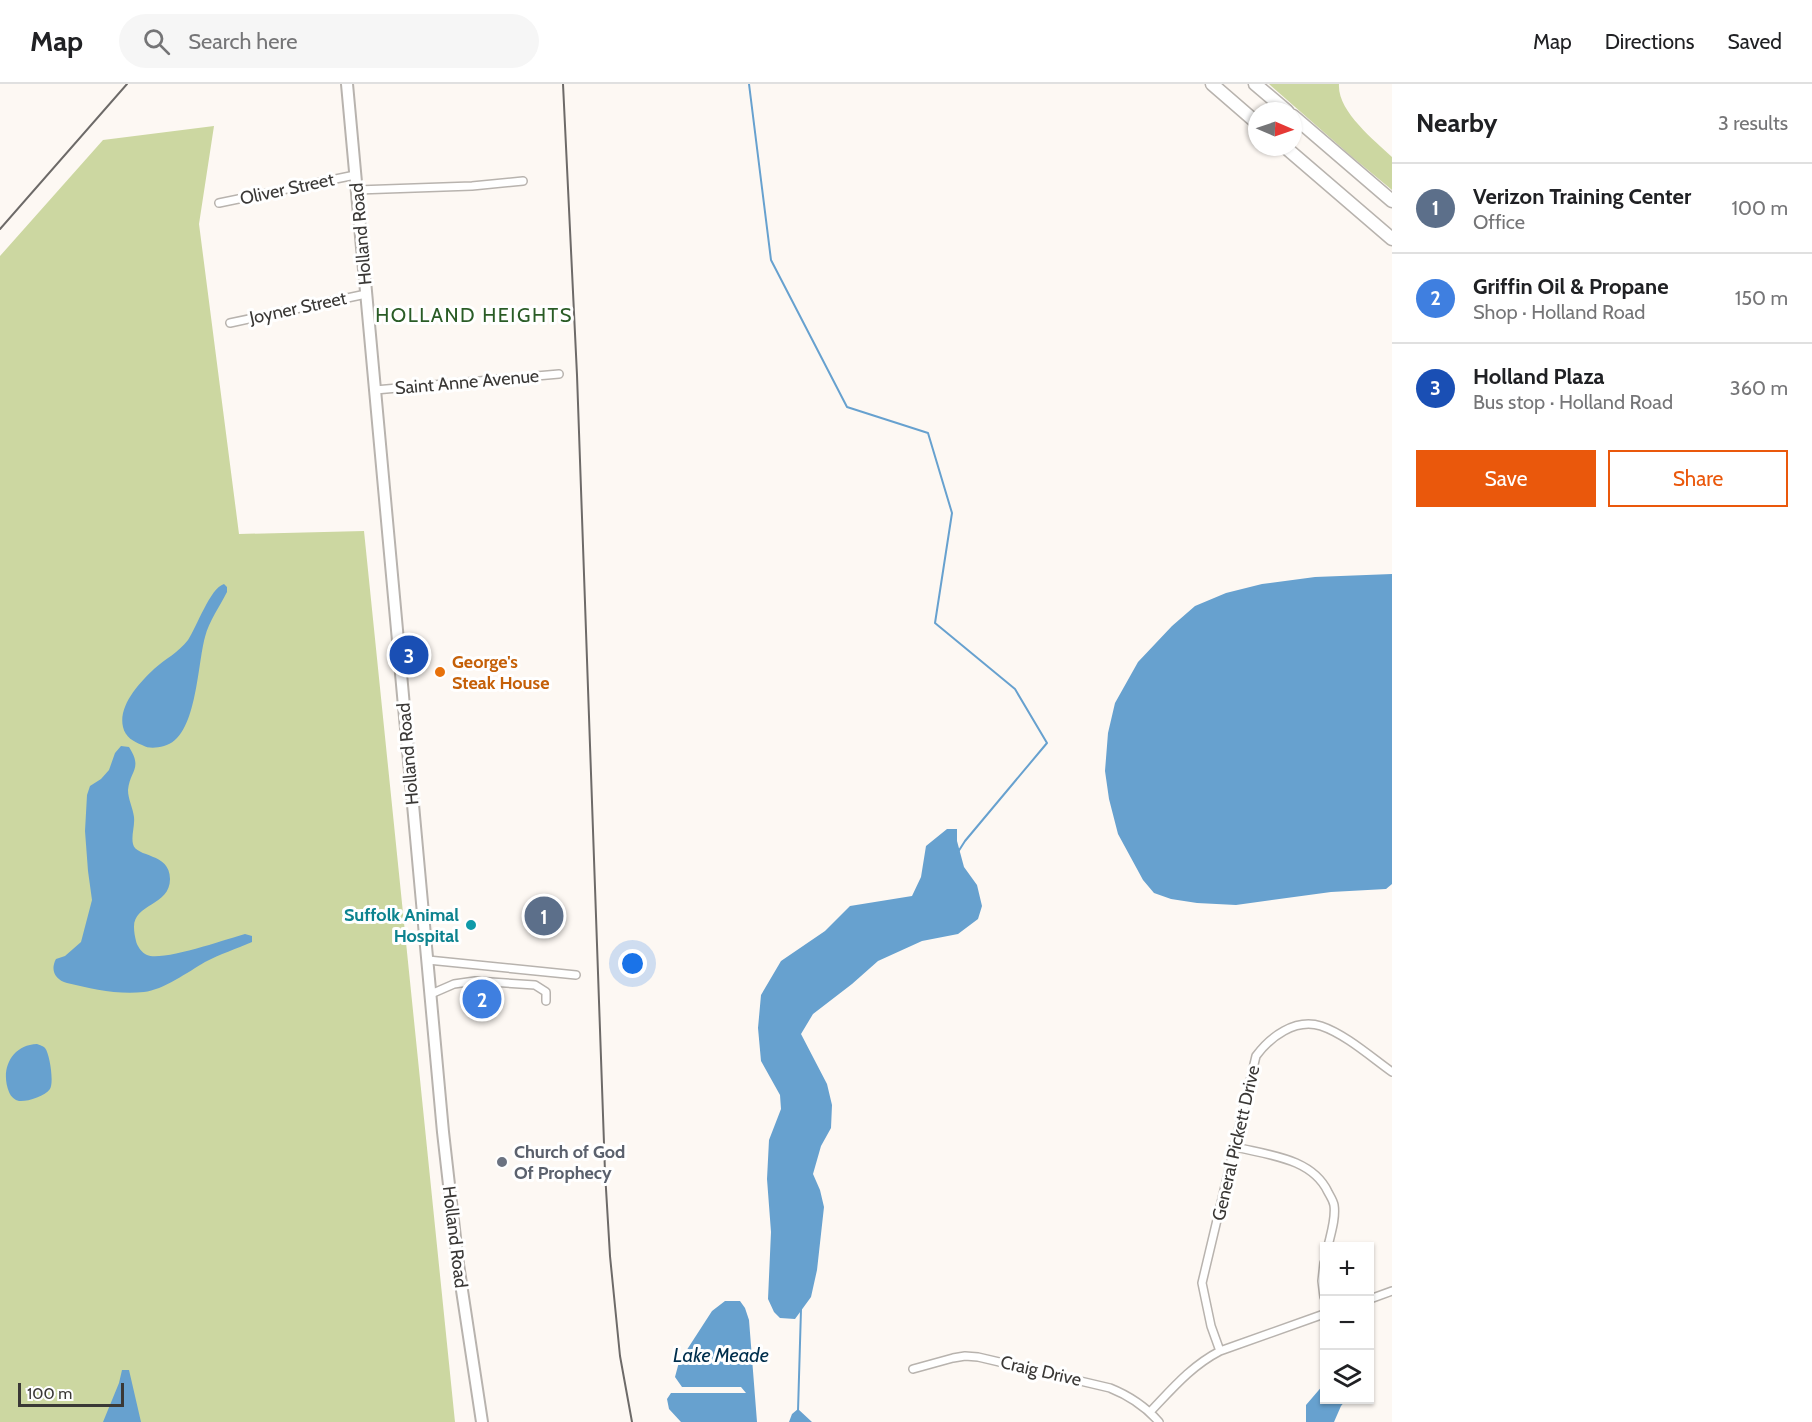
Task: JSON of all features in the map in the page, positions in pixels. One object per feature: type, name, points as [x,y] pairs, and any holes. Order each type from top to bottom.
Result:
[{"type":"highway","points":[[1212,84],[1248,115]]},
{"type":"highway","points":[[1255,84],[1276,102]]},
{"type":"highway","points":[[1302,124],[1392,201]]},
{"type":"highway","points":[[1295,156],[1392,239]]},
{"type":"main road","name":"Holland Road","points":[[347,84],[451,1214],[483,1422]]},
{"type":"street","name":"Oliver Street","points":[[219,204],[355,175]]},
{"type":"street","points":[[357,190],[523,182]]},
{"type":"street","name":"Joyner Street","points":[[230,323],[366,294]]},
{"type":"street","name":"Saint Anne Avenue","points":[[375,390],[559,374]]},
{"type":"street","points":[[428,960],[576,975]]},
{"type":"street","points":[[431,994],[454,984],[468,981],[500,982],[539,987],[546,992],[546,1001]]},
{"type":"street","name":"General Pickett Drive","points":[[1220,1351],[1210,1326],[1202,1283],[1256,1056],[1264,1045],[1278,1033],[1298,1026],[1318,1025],[1335,1032],[1392,1072]]},
{"type":"street","points":[[1235,1147],[1303,1165],[1323,1180],[1334,1203],[1334,1223],[1329,1242]]},
{"type":"street","points":[[1374,1298],[1392,1291]]},
{"type":"street","points":[[1150,1412],[1187,1373],[1208,1357],[1320,1315]]},
{"type":"street","name":"Craig Drive","points":[[913,1369],[965,1356],[990,1359],[1110,1388],[1134,1400],[1159,1422]]},
{"type":"green space","points":[[1269,84],[1339,84],[1340,94],[1350,114],[1367,134],[1392,157],[1392,190],[1302,113],[1302,102],[1290,102]]},
{"type":"green space","points":[[214,126],[199,224],[239,534],[364,531],[455,1422],[0,1422],[0,256],[103,140]]},
{"type":"water","points":[[1392,574],[1392,884],[1386,889],[1331,892],[1236,905],[1197,903],[1171,899],[1154,893],[1143,880],[1118,834],[1105,771],[1108,733],[1115,703],[1138,662],[1172,626],[1195,606],[1226,593],[1262,584],[1315,577]]},
{"type":"water","points":[[224,584],[227,592],[207,631],[194,699],[183,730],[175,740],[164,746],[150,748],[136,742],[124,731],[122,719],[131,695],[158,665],[188,640],[209,600]]},
{"type":"water","points":[[121,746],[129,747],[135,760],[128,790],[134,817],[133,844],[140,852],[165,864],[169,870],[170,879],[164,895],[145,908],[136,919],[134,933],[143,953],[154,956],[166,955],[245,934],[252,936],[252,942],[211,959],[167,984],[151,991],[134,993],[105,991],[67,983],[59,980],[54,971],[56,959],[65,956],[81,942],[92,900],[85,831],[87,795],[90,786],[109,770],[115,753]]},
{"type":"water","points":[[947,829],[957,829],[957,841],[964,867],[977,885],[982,906],[978,919],[958,934],[922,941],[878,961],[813,1014],[801,1034],[827,1084],[832,1105],[831,1128],[821,1146],[813,1174],[824,1207],[817,1270],[811,1297],[795,1319],[780,1318],[774,1312],[768,1299],[771,1232],[767,1179],[769,1140],[781,1109],[780,1095],[761,1061],[758,1028],[761,995],[781,961],[825,931],[850,906],[912,896],[921,877],[926,846]]},
{"type":"water","points":[[37,1044],[47,1051],[51,1068],[50,1089],[27,1101],[18,1101],[9,1092],[7,1067],[14,1054],[20,1049]]},
{"type":"water","name":"Lake Meade","points":[[725,1301],[740,1301],[749,1320],[757,1422],[681,1422],[669,1409],[667,1399],[671,1393],[746,1393],[741,1387],[682,1387],[675,1377],[679,1362],[712,1311]]},
{"type":"water","points":[[122,1370],[129,1370],[141,1422],[103,1422],[119,1383]]},
{"type":"water","points":[[1320,1389],[1320,1404],[1343,1404],[1334,1422],[1306,1422],[1306,1405]]},
{"type":"water","name":"Lake Meade","points":[[798,1409],[812,1422],[789,1422],[792,1414]]},
{"type":"waterway","points":[[749,84],[771,260],[847,407],[928,433],[952,513],[935,623],[1015,689],[1047,743],[958,852]]},
{"type":"waterway","points":[[798,1411],[801,1309]]},
{"type":"railway","points":[[0,229],[127,84]]},
{"type":"railway","points":[[563,84],[577,375],[605,1172],[610,1256],[620,1356],[632,1422]]},
{"type":"place","name":"Holland Plaza","points":[[409,655]]},
{"type":"place","name":"George's Steak House","points":[[440,672]]},
{"type":"place","name":"Verizon Training Center","points":[[544,916]]},
{"type":"place","name":"Suffolk Animal Hospital","points":[[471,925]]},
{"type":"place","name":"Griffin Oil & Propane","points":[[482,999]]},
{"type":"place","name":"Church of God Of Prophecy","points":[[502,1162]]},
{"type":"district","name":"HOLLAND HEIGHTS","points":[[474,315]]}]
